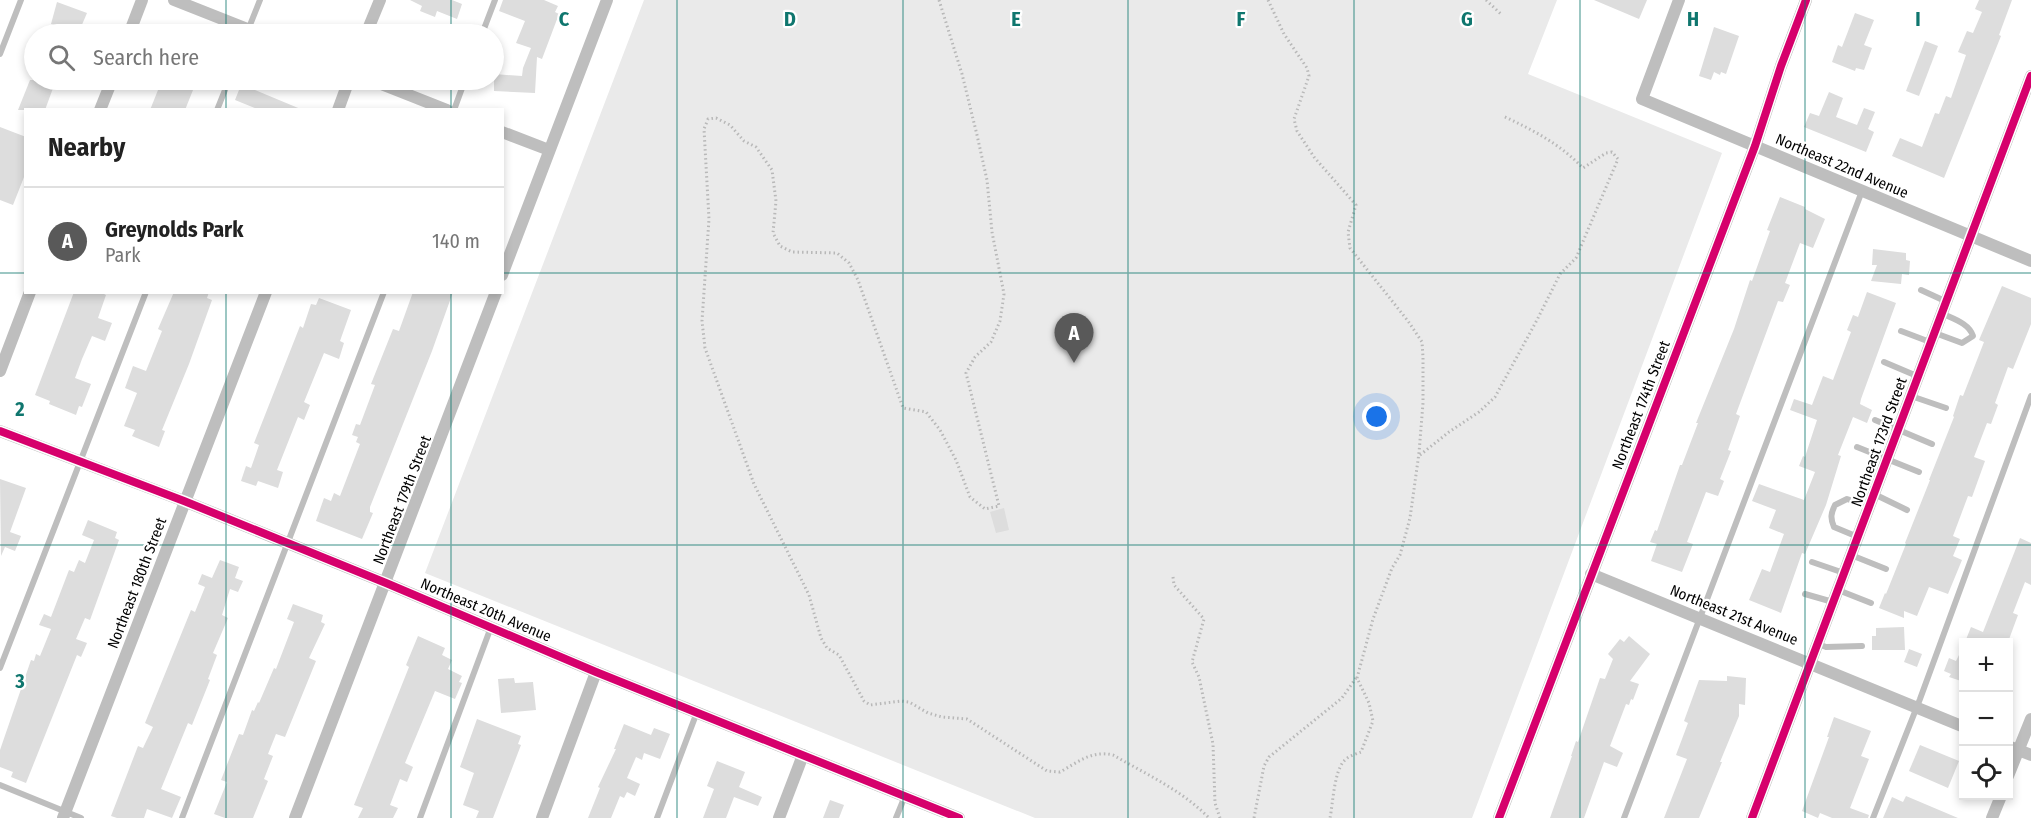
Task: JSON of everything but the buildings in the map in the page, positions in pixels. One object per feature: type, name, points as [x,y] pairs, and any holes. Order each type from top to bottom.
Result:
[{"type":"street","points":[[133,24],[142,0]]},
{"type":"street","points":[[174,0],[231,24]]},
{"type":"street","points":[[370,24],[380,0]]},
{"type":"street","points":[[504,270],[607,0]]},
{"type":"street","name":"Northeast 22nd Avenue","points":[[1679,0],[1642,99],[2031,261]]},
{"type":"street","name":"Northeast 174th Street","points":[[1498,818],[1755,146],[1781,66],[1806,0]]},
{"type":"street","name":"Northeast 173rd Street","points":[[1752,818],[2031,76]]},
{"type":"street","points":[[101,108],[108,90]]},
{"type":"street","points":[[339,108],[345,90]]},
{"type":"street","points":[[397,90],[442,108]]},
{"type":"street","points":[[504,133],[549,150]]},
{"type":"street","points":[[0,371],[29,294]]},
{"type":"street","name":"Northeast 180th Street","points":[[64,815],[265,294]]},
{"type":"street","name":"Northeast 179th Street","points":[[295,818],[495,294]]},
{"type":"street","name":"Northeast 20th Avenue","points":[[0,431],[184,501],[596,672],[959,818]]},
{"type":"street","name":"Northeast 21st Avenue","points":[[1592,574],[1959,725]]},
{"type":"street","points":[[542,818],[596,672]]},
{"type":"street","points":[[2031,719],[2014,748],[2031,755]]},
{"type":"street","points":[[779,818],[803,755]]},
{"type":"street","points":[[1992,818],[1999,800]]},
{"type":"lane","points":[[0,54],[21,0]]},
{"type":"lane","points":[[254,24],[260,0]]},
{"type":"lane","points":[[486,24],[495,0]]},
{"type":"lane","points":[[218,108],[225,90]]},
{"type":"lane","points":[[455,108],[461,90]]},
{"type":"lane","points":[[1623,818],[1862,191]]},
{"type":"lane","points":[[1901,331],[1962,343],[1973,336],[1971,330],[1921,290]]},
{"type":"lane","points":[[0,668],[145,294]]},
{"type":"lane","points":[[182,818],[383,294]]},
{"type":"lane","points":[[1884,362],[1917,376]]},
{"type":"lane","points":[[1910,395],[1946,408]]},
{"type":"lane","points":[[1873,818],[2031,396]]},
{"type":"lane","points":[[1875,420],[1932,444]]},
{"type":"lane","points":[[1857,447],[1919,472]]},
{"type":"lane","points":[[1858,537],[1833,526],[1830,519],[1835,505],[1847,499],[1872,500],[1907,510]]},
{"type":"lane","points":[[1851,555],[1886,569]]},
{"type":"lane","points":[[1812,562],[1845,573]]},
{"type":"lane","points":[[1805,594],[1836,596],[1871,603]]},
{"type":"lane","points":[[420,818],[491,627]]},
{"type":"lane","points":[[1818,645],[1826,647],[1862,646]]},
{"type":"lane","points":[[657,818],[697,712]]},
{"type":"lane","points":[[0,785],[64,815],[81,818]]},
{"type":"lane","points":[[896,818],[905,796]]},
{"type":"path","points":[[939,0],[962,74],[987,180],[992,232],[1004,294],[1000,321],[991,342],[975,357],[966,373],[999,507],[985,509],[970,497],[956,460],[940,430],[926,412],[903,408],[858,280],[849,263],[837,252],[792,252],[780,246],[773,233],[776,201],[772,170],[756,147],[744,141],[730,125],[716,118],[708,119],[704,129],[709,219],[702,321],[705,348],[754,484],[809,595],[820,638],[827,648],[839,655],[864,701],[870,705],[909,702],[928,713],[942,717],[967,719],[1047,771],[1056,773],[1091,754],[1102,752],[1113,755],[1178,793],[1209,818]]},
{"type":"path","points":[[1254,818],[1264,766],[1269,757],[1342,698],[1357,678],[1372,619],[1392,568],[1400,555],[1410,518],[1423,403],[1422,342],[1350,248],[1348,232],[1356,205],[1314,157],[1297,131],[1294,119],[1309,76],[1307,68],[1284,34],[1268,0]]},
{"type":"path","points":[[1486,0],[1502,15]]},
{"type":"path","points":[[1418,457],[1479,412],[1495,397],[1560,274],[1576,258],[1618,159],[1612,152],[1606,153],[1583,168],[1572,156],[1541,134],[1503,116]]},
{"type":"path","points":[[1173,577],[1174,585],[1204,619],[1192,662],[1199,677],[1213,744],[1215,803],[1220,818]]},
{"type":"path","points":[[1330,818],[1342,762],[1361,752],[1373,721],[1369,704],[1357,678]]},
{"type":"shaded area","points":[[644,0],[1557,0],[1528,74],[1722,153],[1472,818],[1035,818],[425,573]]},
{"type":"cycle path","points":[[1499,818],[1755,146],[1781,66],[1806,0]]},
{"type":"cycle path","points":[[1752,818],[2031,76]]},
{"type":"cycle path","points":[[0,431],[184,501],[596,672],[959,818]]},
{"type":"place","name":"Greynolds Park","points":[[1074,363]]}]
